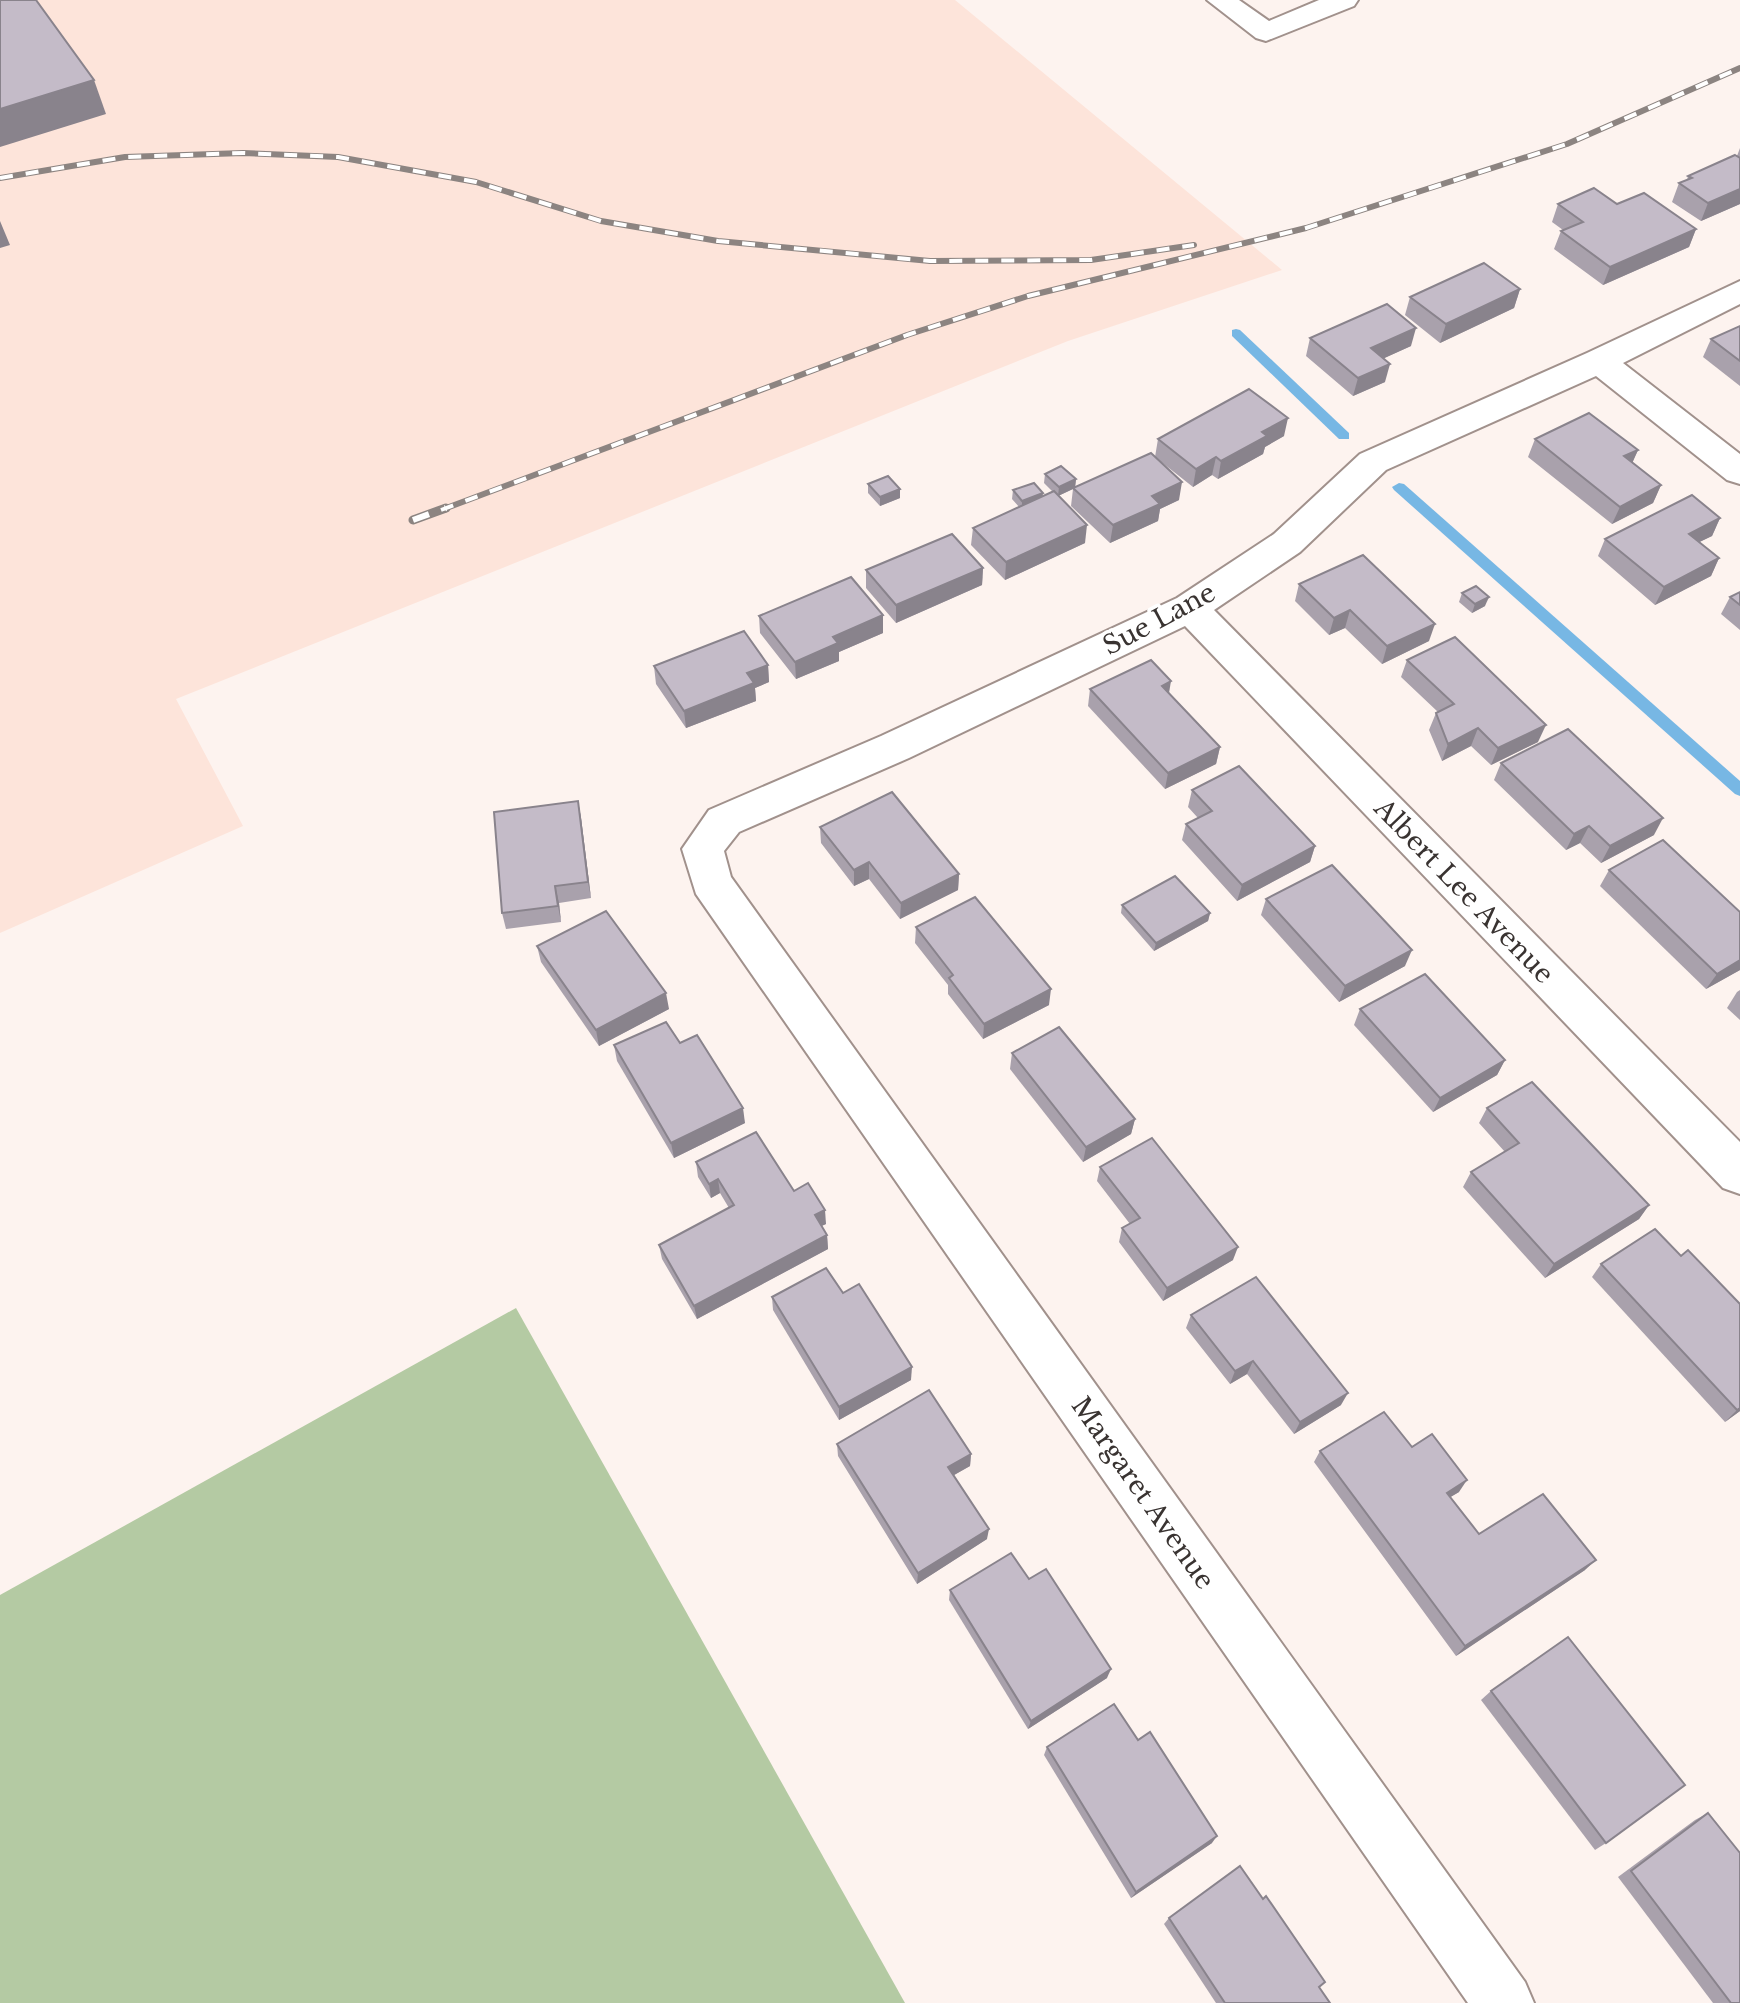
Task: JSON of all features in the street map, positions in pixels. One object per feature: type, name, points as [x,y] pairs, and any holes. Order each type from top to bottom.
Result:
[{"type":"street","points":[[1221,0],[1266,32],[1344,0]]},
{"type":"street","name":"Sue Lane","points":[[783,983],[711,882],[703,849],[724,821],[895,747],[1190,608],[1287,543],[1373,462],[1599,361],[1740,291]]},
{"type":"street","points":[[1599,361],[1740,472]]},
{"type":"street","name":"Albert Lee Avenue","points":[[1190,608],[1740,1173]]},
{"type":"street","name":"Margaret Avenue","points":[[783,983],[1504,2003]]},
{"type":"shaded area","points":[[0,0],[955,0],[1282,270],[1068,341],[176,699],[243,826],[0,933]]},
{"type":"green space","points":[[516,1308],[905,2003],[0,2003],[0,1595]]},
{"type":"building","points":[[0,0],[36,0],[94,80],[0,109]]},
{"type":"building","points":[[1735,155],[1740,158],[1740,189],[1708,203],[1679,183],[1692,178],[1688,176]]},
{"type":"building","points":[[1594,188],[1617,204],[1644,193],[1696,229],[1610,267],[1561,231],[1583,222],[1558,204]]},
{"type":"building","points":[[1484,263],[1520,289],[1446,324],[1410,297]]},
{"type":"building","points":[[1387,304],[1416,328],[1371,348],[1390,364],[1358,378],[1310,338]]},
{"type":"building","points":[[1740,326],[1740,361],[1711,339]]},
{"type":"building","points":[[1249,389],[1288,418],[1262,432],[1267,436],[1221,461],[1216,457],[1196,469],[1158,439]]},
{"type":"building","points":[[1589,413],[1638,450],[1624,456],[1661,485],[1620,507],[1535,439]]},
{"type":"building","points":[[1151,453],[1182,482],[1152,496],[1160,504],[1113,525],[1073,488]]},
{"type":"building","points":[[1061,466],[1076,479],[1059,487],[1045,474]]},
{"type":"building","points":[[888,476],[900,489],[880,497],[868,484]]},
{"type":"building","points":[[1034,483],[1043,493],[1022,501],[1013,490]]},
{"type":"building","points":[[1054,491],[1087,525],[1006,562],[973,528]]},
{"type":"building","points":[[1692,495],[1720,518],[1689,534],[1719,558],[1664,587],[1605,539]]},
{"type":"building","points":[[952,534],[983,568],[896,605],[866,570]]},
{"type":"building","points":[[1363,555],[1435,624],[1387,646],[1350,610],[1334,618],[1299,584]]},
{"type":"building","points":[[851,577],[883,615],[833,637],[838,643],[795,662],[759,616]]},
{"type":"building","points":[[1476,586],[1489,597],[1475,604],[1462,593]]},
{"type":"building","points":[[1740,592],[1740,605],[1730,597]]},
{"type":"building","points":[[744,631],[768,665],[747,673],[754,683],[684,711],[654,666]]},
{"type":"building","points":[[1455,637],[1546,725],[1498,748],[1478,728],[1448,744],[1436,713],[1454,704],[1407,660]]},
{"type":"building","points":[[1151,660],[1171,681],[1162,686],[1220,747],[1168,773],[1090,689]]},
{"type":"building","points":[[1568,729],[1663,818],[1610,846],[1589,826],[1574,834],[1501,763]]},
{"type":"building","points":[[1239,766],[1315,846],[1242,885],[1186,824],[1212,811],[1192,790]]},
{"type":"building","points":[[892,792],[959,874],[901,903],[869,862],[854,870],[820,827]]},
{"type":"building","points":[[578,801],[588,882],[555,886],[558,906],[502,913],[494,812]]},
{"type":"building","points":[[1663,840],[1740,912],[1740,960],[1717,974],[1609,870]]},
{"type":"building","points":[[1332,865],[1412,950],[1345,986],[1266,899]]},
{"type":"building","points":[[1175,876],[1210,913],[1156,943],[1122,905]]},
{"type":"building","points":[[975,897],[1051,989],[984,1024],[949,978],[953,975],[916,927]]},
{"type":"building","points":[[606,911],[666,993],[596,1030],[537,946]]},
{"type":"building","points":[[1425,974],[1505,1060],[1440,1098],[1360,1009]]},
{"type":"building","points":[[666,1022],[680,1043],[697,1035],[743,1108],[671,1143],[614,1045]]},
{"type":"building","points":[[1059,1027],[1135,1119],[1086,1147],[1012,1053]]},
{"type":"building","points":[[1532,1082],[1649,1205],[1554,1264],[1471,1172],[1519,1143],[1487,1108]]},
{"type":"building","points":[[756,1132],[794,1191],[808,1183],[825,1210],[815,1215],[827,1235],[694,1306],[659,1245],[734,1205],[718,1179],[709,1184],[696,1162]]},
{"type":"building","points":[[1152,1138],[1238,1247],[1167,1288],[1122,1228],[1140,1218],[1100,1167]]},
{"type":"building","points":[[1655,1229],[1681,1256],[1688,1250],[1740,1304],[1740,1408],[1737,1410],[1601,1264]]},
{"type":"building","points":[[826,1268],[843,1293],[859,1284],[912,1367],[839,1407],[772,1297]]},
{"type":"building","points":[[1256,1277],[1348,1393],[1300,1422],[1253,1361],[1235,1371],[1191,1315]]},
{"type":"building","points":[[929,1390],[971,1454],[948,1467],[989,1529],[918,1573],[837,1444]]},
{"type":"building","points":[[1384,1412],[1412,1447],[1432,1434],[1467,1480],[1447,1493],[1479,1534],[1543,1494],[1596,1560],[1465,1646],[1320,1451]]},
{"type":"building","points":[[1011,1553],[1029,1579],[1046,1569],[1111,1669],[1031,1721],[950,1590]]},
{"type":"building","points":[[1568,1637],[1685,1785],[1606,1843],[1491,1691]]},
{"type":"building","points":[[1114,1704],[1138,1740],[1150,1732],[1217,1836],[1136,1892],[1047,1747]]},
{"type":"building","points":[[1708,1813],[1740,1853],[1740,2003],[1731,2003],[1631,1871]]},
{"type":"building","points":[[1240,1866],[1263,1899],[1266,1896],[1325,1982],[1319,1987],[1330,2003],[1225,2003],[1169,1918]]},
{"type":"waterway","points":[[1236,333],[1344,436]]},
{"type":"waterway","points":[[1399,487],[1740,790]]},
{"type":"railway","points":[[441,510],[907,335],[1028,296],[1306,228],[1567,144],[1740,68]]},
{"type":"railway","points":[[0,178],[125,157],[243,153],[338,157],[476,182],[601,221],[718,241],[930,261],[1091,260],[1194,245]]},
{"type":"railway","points":[[413,520],[446,508]]}]
